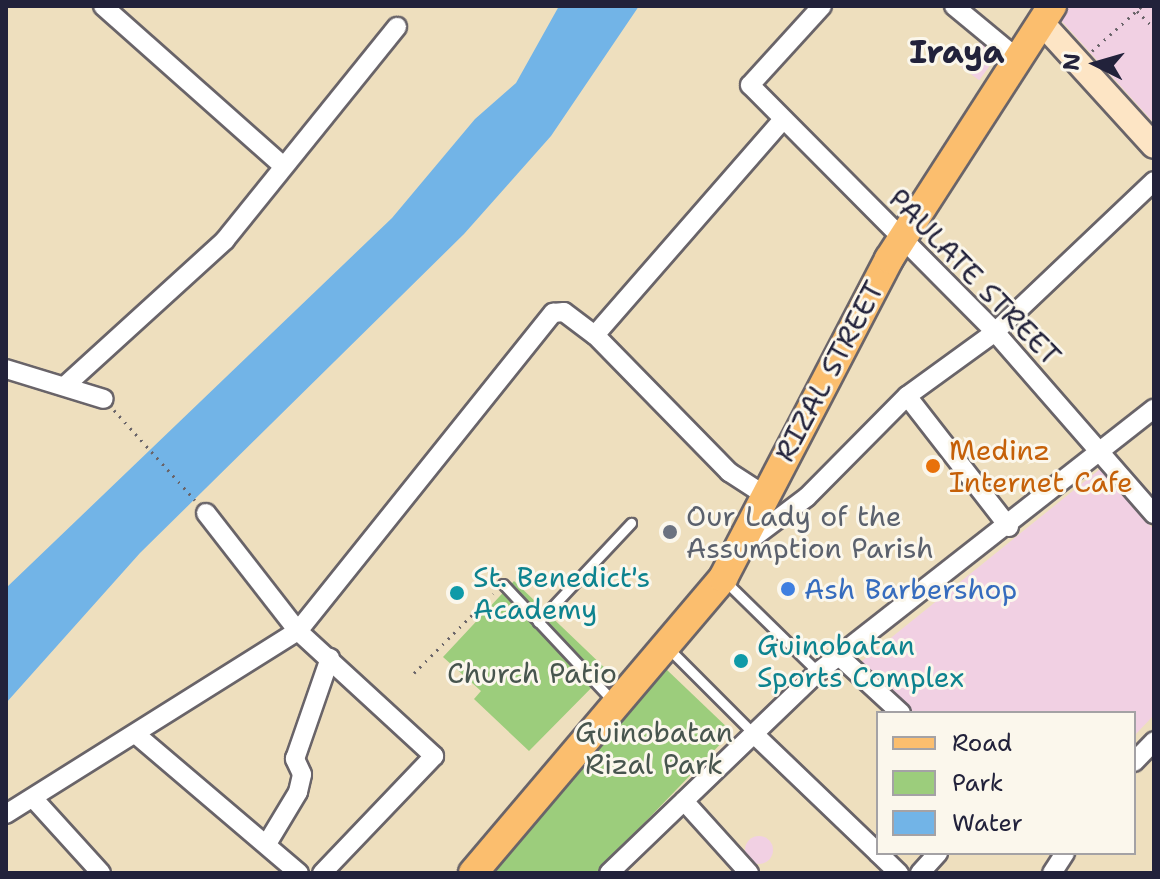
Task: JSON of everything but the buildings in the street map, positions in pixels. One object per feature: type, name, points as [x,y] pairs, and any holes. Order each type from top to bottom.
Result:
[{"type":"main road","name":"RIZAL STREET","points":[[473,873],[616,705],[669,649],[723,578],[763,494],[902,238],[1047,14]]},
{"type":"main road","points":[[1047,14],[1080,61],[1154,146]]},
{"type":"street","points":[[103,6],[283,166]]},
{"type":"street","name":"PAULATE STREET","points":[[822,6],[750,85],[781,122],[995,332],[1154,514]]},
{"type":"street","points":[[954,6],[1018,59]]},
{"type":"street","points":[[67,384],[225,240],[397,27]]},
{"type":"street","points":[[595,335],[781,122]]},
{"type":"street","points":[[739,548],[807,497],[907,396],[995,332],[1154,181]]},
{"type":"street","points":[[6,814],[139,737],[298,631],[545,321],[564,312],[595,335],[720,464],[763,494]]},
{"type":"street","points":[[6,369],[67,384],[104,399]]},
{"type":"street","points":[[907,396],[1009,527]]},
{"type":"street","points":[[609,873],[818,672],[1009,527],[1154,409]]},
{"type":"street","points":[[206,513],[298,631],[434,756],[322,873]]},
{"type":"street","points":[[840,657],[899,711]]},
{"type":"street","points":[[268,842],[298,792],[302,774],[295,759],[330,658]]},
{"type":"street","points":[[754,734],[876,851]]},
{"type":"street","points":[[139,737],[268,842],[299,873]]},
{"type":"street","points":[[1136,760],[1154,741]]},
{"type":"street","points":[[33,798],[101,873]]},
{"type":"street","points":[[684,801],[749,873]]},
{"type":"street","points":[[880,855],[899,873]]},
{"type":"street","points":[[920,873],[936,855]]},
{"type":"street","points":[[1052,873],[1064,855]]},
{"type":"lane","points":[[538,622],[631,523]]},
{"type":"lane","points":[[723,578],[818,672]]},
{"type":"lane","points":[[503,584],[616,705]]},
{"type":"lane","points":[[669,649],[754,734]]},
{"type":"path","points":[[1080,61],[1142,6]]},
{"type":"path","points":[[1137,11],[1154,28]]},
{"type":"path","points":[[104,399],[206,513]]},
{"type":"path","points":[[414,673],[503,584]]},
{"type":"shaded area","points":[[1061,6],[1154,6],[1154,123],[1056,15]]},
{"type":"shaded area","points":[[982,39],[1000,52],[979,80],[961,67]]},
{"type":"shaded area","points":[[1100,469],[1154,530],[1154,715],[1136,734],[1136,711],[912,711],[856,666]]},
{"type":"shaded area","points":[[759,836],[769,840],[773,850],[769,860],[759,864],[749,860],[745,850],[749,840]]},
{"type":"green space","name":"Church Patio","points":[[514,581],[608,671],[529,751],[474,699],[481,691],[443,657]]},
{"type":"green space","name":"Guinobatan Rizal Park","points":[[666,669],[732,732],[596,873],[486,873]]},
{"type":"water","points":[[559,6],[639,6],[551,136],[464,234],[140,553],[6,703],[6,588],[392,218],[475,119],[516,83]]},
{"type":"place","name":"Medinz Internet Cafe","points":[[933,466]]},
{"type":"place","name":"Our Lady of the Assumption Parish","points":[[670,532]]},
{"type":"place","name":"Ash Barbershop","points":[[788,589]]},
{"type":"place","name":"St. Benedict's Academy","points":[[457,593]]},
{"type":"place","name":"Guinobatan Sports Complex","points":[[741,661]]},
{"type":"district","name":"Iraya","points":[[957,52]]}]
